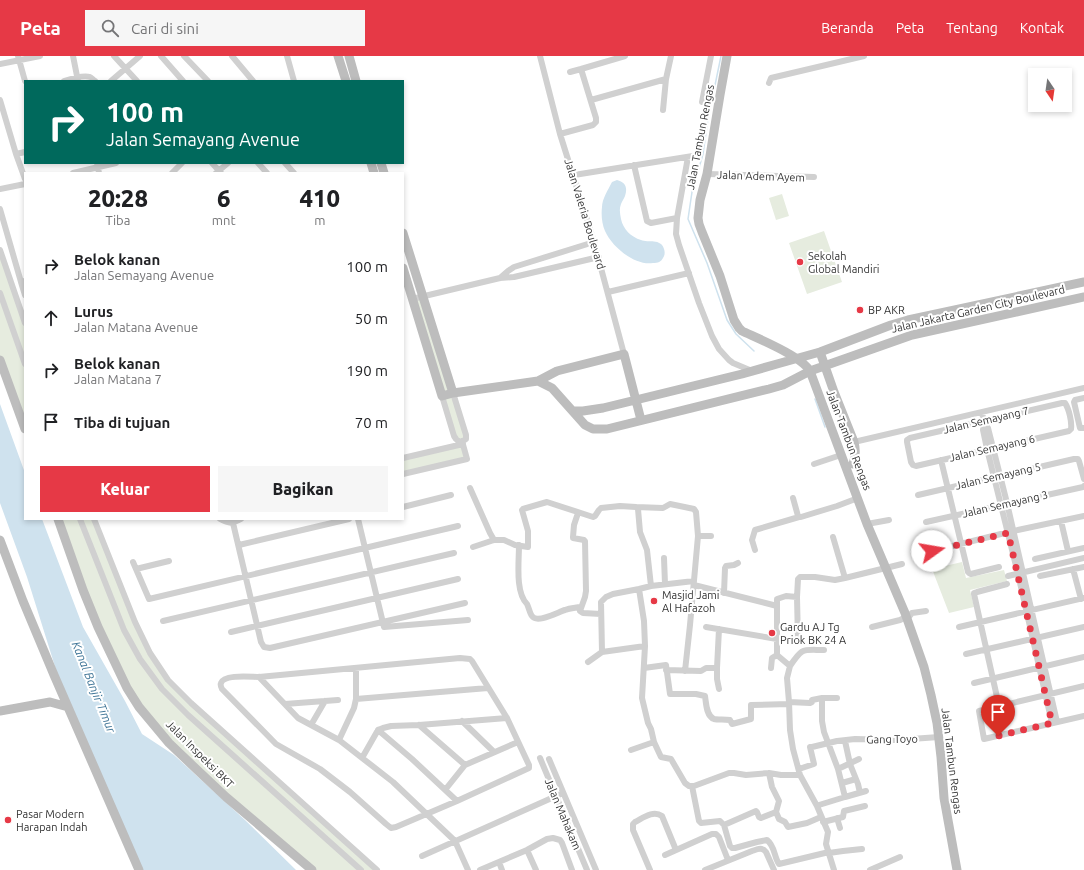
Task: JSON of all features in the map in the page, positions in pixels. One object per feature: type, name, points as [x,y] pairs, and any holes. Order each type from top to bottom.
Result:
[{"type":"street","points":[[0,64],[18,58],[40,56]]},
{"type":"street","points":[[73,56],[78,79],[88,76],[94,80]]},
{"type":"street","points":[[114,56],[135,80]]},
{"type":"street","points":[[112,80],[140,56]]},
{"type":"street","points":[[161,56],[182,80]]},
{"type":"street","points":[[184,56],[207,80]]},
{"type":"street","points":[[232,56],[252,80]]},
{"type":"street","points":[[287,56],[294,80]]},
{"type":"street","points":[[338,56],[346,80]]},
{"type":"street","points":[[349,56],[356,80]]},
{"type":"street","name":"Jalan Valeria Boulevard","points":[[540,56],[560,134],[599,257],[624,354]]},
{"type":"street","points":[[570,72],[625,56]]},
{"type":"street","points":[[663,110],[670,56]]},
{"type":"street","points":[[702,102],[712,56]]},
{"type":"street","name":"Jalan Tambun Rengas","points":[[728,56],[707,174],[700,200],[698,218],[699,224],[720,276],[738,328],[796,358],[807,366],[810,371],[856,498],[868,524],[883,568],[924,667],[931,695],[934,738],[941,757],[944,798],[957,870]]},
{"type":"street","points":[[769,83],[771,78],[864,56]]},
{"type":"street","points":[[18,58],[25,80]]},
{"type":"street","points":[[560,134],[593,125],[596,122],[581,69]]},
{"type":"street","points":[[591,100],[666,79]]},
{"type":"street","points":[[0,100],[24,176]]},
{"type":"street","points":[[16,154],[24,152]]},
{"type":"street","points":[[574,175],[700,155]]},
{"type":"street","points":[[688,157],[676,218],[676,234],[679,245],[712,336],[728,360],[752,371]]},
{"type":"street","points":[[78,172],[112,164]]},
{"type":"street","points":[[173,172],[181,164]]},
{"type":"street","points":[[213,164],[219,172],[227,164]]},
{"type":"street","points":[[259,164],[266,172]]},
{"type":"street","points":[[286,164],[293,172]]},
{"type":"street","points":[[634,165],[647,221],[650,223],[676,218]]},
{"type":"street","name":"Jalan Adem Ayem","points":[[707,174],[814,177]]},
{"type":"street","points":[[0,189],[24,184]]},
{"type":"street","points":[[0,209],[23,282]]},
{"type":"street","points":[[404,239],[409,262],[422,296],[466,435],[466,439],[462,443],[404,458]]},
{"type":"street","points":[[500,278],[514,267],[594,242]]},
{"type":"street","points":[[0,250],[24,320]]},
{"type":"street","points":[[412,299],[500,278],[514,277],[599,257]]},
{"type":"street","points":[[404,271],[454,436],[459,442],[462,443],[467,459],[404,474]]},
{"type":"street","points":[[608,292],[689,273]]},
{"type":"street","name":"Jalan Jakarta Garden City Boulevard","points":[[573,410],[583,411],[597,409],[752,371],[820,352],[903,321],[1084,282]]},
{"type":"street","points":[[0,293],[24,361]]},
{"type":"street","name":"Jalan Jakarta Garden City Boulevard","points":[[573,410],[585,425],[593,429],[607,429],[783,385],[825,365],[912,335],[1084,297]]},
{"type":"street","name":"Jalan Tambun Rengas","points":[[820,352],[856,448],[853,464]]},
{"type":"street","points":[[442,396],[453,393],[538,381],[557,371],[624,354],[640,420]]},
{"type":"street","points":[[0,360],[24,426]]},
{"type":"street","points":[[538,381],[552,388],[573,410]]},
{"type":"street","points":[[854,442],[1084,388]]},
{"type":"street","points":[[1082,428],[1074,401],[1084,398]]},
{"type":"street","name":"Jalan Semayang 7","points":[[913,465],[907,442],[910,438],[1065,403],[1072,427],[1071,429]]},
{"type":"street","points":[[982,412],[984,422],[988,428],[990,449],[1054,723]]},
{"type":"street","name":"Jalan Semayang 6","points":[[913,465],[916,466],[1069,431],[1071,429]]},
{"type":"street","points":[[814,464],[841,454]]},
{"type":"street","name":"Jalan Semayang 5","points":[[918,495],[1074,459],[1078,459],[1084,479]]},
{"type":"street","points":[[941,460],[968,572],[999,567]]},
{"type":"street","name":"Jalan Semayang 3","points":[[926,522],[1084,486]]},
{"type":"street","points":[[470,488],[494,540]]},
{"type":"street","points":[[404,506],[451,495]]},
{"type":"street","points":[[793,498],[799,517]]},
{"type":"street","points":[[754,550],[752,540],[755,530],[837,506],[856,498]]},
{"type":"street","points":[[473,547],[494,540],[504,540],[519,546],[528,547],[528,531],[522,510],[547,502],[594,517],[601,508],[620,506],[664,508],[670,504],[694,509],[696,512],[698,536],[685,670]]},
{"type":"street","points":[[636,507],[638,509],[640,532],[647,550],[651,586]]},
{"type":"street","points":[[578,513],[574,525],[573,537],[584,541],[586,591],[580,611],[582,613],[601,614]]},
{"type":"street","points":[[932,551],[1084,516]]},
{"type":"street","name":"Jalan Inspeksi BKT","points":[[58,520],[83,590],[98,627],[126,688],[139,706],[169,743],[192,765],[226,797],[312,870]]},
{"type":"street","points":[[80,520],[124,630],[140,659],[162,689],[188,715],[361,870]]},
{"type":"street","points":[[94,520],[135,622],[150,653],[168,680],[208,719],[377,870]]},
{"type":"street","points":[[222,520],[226,523],[234,523],[239,520]]},
{"type":"street","points":[[239,545],[345,520]]},
{"type":"street","points":[[358,520],[384,627],[468,620]]},
{"type":"street","points":[[868,524],[889,520]]},
{"type":"street","points":[[1061,521],[1068,551]]},
{"type":"street","points":[[234,523],[257,626],[261,642],[264,647],[270,648],[465,603]]},
{"type":"street","points":[[133,562],[150,599],[458,526]]},
{"type":"street","points":[[698,536],[711,536]]},
{"type":"street","points":[[833,537],[845,578]]},
{"type":"street","points":[[0,540],[23,601],[139,870]]},
{"type":"street","points":[[519,546],[518,574],[521,594],[532,616],[539,619],[566,609],[580,607]]},
{"type":"street","points":[[1035,559],[1084,548]]},
{"type":"street","points":[[164,621],[454,553]]},
{"type":"street","points":[[664,558],[665,584]]},
{"type":"street","points":[[1008,576],[1084,558]]},
{"type":"street","points":[[136,569],[169,561]]},
{"type":"street","points":[[724,593],[724,568],[726,566],[738,563]]},
{"type":"street","points":[[798,641],[796,597],[799,577],[815,577],[835,580],[902,564]]},
{"type":"street","points":[[1040,576],[1084,566]]},
{"type":"street","points":[[959,627],[1082,598],[1073,569]]},
{"type":"street","points":[[231,632],[458,579]]},
{"type":"street","points":[[602,652],[601,602],[606,596],[613,594],[665,584],[694,583],[724,593],[777,606]]},
{"type":"street","points":[[999,706],[974,593],[1007,584]]},
{"type":"street","points":[[639,589],[644,621],[645,646],[642,698],[647,722],[651,729],[660,757],[671,758],[685,783],[692,786],[734,773],[746,775],[799,772]]},
{"type":"street","points":[[790,666],[777,655],[777,599],[786,596],[796,597]]},
{"type":"street","points":[[872,627],[904,619],[912,613],[926,611]]},
{"type":"street","points":[[966,654],[1084,626]]},
{"type":"street","points":[[706,627],[777,639]]},
{"type":"street","points":[[719,629],[717,668],[719,689]]},
{"type":"street","points":[[588,662],[602,652],[645,646]]},
{"type":"street","points":[[824,650],[804,650],[798,654],[790,666],[787,678],[790,730],[793,749],[799,772],[817,806],[828,832],[826,843],[834,870]]},
{"type":"street","points":[[771,668],[772,658],[777,655]]},
{"type":"street","points":[[974,683],[1084,657]]},
{"type":"street","points":[[466,658],[470,659],[507,718],[529,765],[529,768],[457,801],[391,828],[350,792],[320,769],[276,744],[222,689],[222,682],[229,677],[259,676],[466,658]]},
{"type":"street","points":[[644,668],[665,665],[670,694],[696,694],[705,696],[708,713],[712,718],[730,720],[732,724],[751,719],[751,705],[810,703],[812,700],[822,698],[837,698]]},
{"type":"street","points":[[339,740],[354,708],[356,699],[356,668]]},
{"type":"street","points":[[666,670],[701,671],[706,668],[717,668]]},
{"type":"street","points":[[259,676],[298,718],[339,740],[393,782],[455,841],[468,870]]},
{"type":"street","points":[[1084,686],[978,711],[984,740],[1084,716]]},
{"type":"street","points":[[356,699],[488,688]]},
{"type":"street","points":[[50,702],[61,691]]},
{"type":"street","points":[[822,698],[822,721],[824,732],[838,769],[845,797]]},
{"type":"street","points":[[285,704],[338,700]]},
{"type":"street","points":[[311,725],[325,701]]},
{"type":"street","points":[[2,712],[50,702],[68,707]]},
{"type":"street","points":[[362,758],[378,730],[391,726],[507,718]]},
{"type":"street","points":[[462,721],[494,752]]},
{"type":"street","points":[[419,725],[465,765]]},
{"type":"street","points":[[378,730],[457,801]]},
{"type":"street","name":"Gang Toyo","points":[[799,772],[814,765],[810,747],[855,739],[897,740],[934,738]]},
{"type":"street","points":[[817,806],[863,792],[850,764],[846,740]]},
{"type":"street","points":[[445,790],[465,765],[518,742]]},
{"type":"street","points":[[631,750],[654,742]]},
{"type":"street","name":"Jalan Mahakam","points":[[540,758],[587,870]]},
{"type":"street","name":"Jalan Mahakam","points":[[549,759],[596,870]]},
{"type":"street","points":[[838,769],[858,759]]},
{"type":"street","points":[[769,774],[772,787],[779,801],[776,812],[779,819],[785,822],[789,828],[822,819],[844,816],[844,811],[865,806]]},
{"type":"street","points":[[842,783],[856,779]]},
{"type":"street","points":[[692,786],[699,821],[701,823],[720,821],[724,825],[728,841],[732,848],[768,840],[772,843],[777,862],[779,864],[829,853],[862,849]]},
{"type":"street","points":[[422,856],[563,793]]},
{"type":"street","points":[[724,825],[756,811],[760,818],[776,812]]},
{"type":"street","points":[[650,870],[633,830],[633,824],[635,822],[654,813],[658,813],[662,816],[676,850]]},
{"type":"street","points":[[837,818],[840,828]]},
{"type":"street","points":[[665,855],[712,834],[716,834],[719,837],[728,860]]},
{"type":"street","points":[[480,870],[527,850],[550,838],[558,838],[560,840],[572,870]]},
{"type":"street","points":[[705,870],[760,849],[766,852],[774,870]]},
{"type":"street","points":[[527,850],[536,870]]},
{"type":"street","points":[[870,870],[900,857]]},
{"type":"street","points":[[499,862],[502,870]]},
{"type":"shaded area","points":[[782,194],[789,216],[776,220],[769,198]]},
{"type":"shaded area","points":[[824,231],[842,282],[807,294],[789,243]]},
{"type":"shaded area","points":[[0,249],[24,320],[24,425],[0,359]]},
{"type":"shaded area","points":[[422,297],[466,439],[456,439],[412,299]]},
{"type":"shaded area","points":[[463,444],[467,459],[404,474],[404,458]]},
{"type":"shaded area","points":[[58,520],[96,520],[135,622],[168,680],[377,870],[312,870],[169,743],[127,688]]},
{"type":"shaded area","points":[[962,562],[966,578],[1004,570],[1007,581],[970,590],[974,607],[949,613],[932,569]]},
{"type":"water","points":[[617,180],[622,182],[626,188],[626,193],[620,210],[621,219],[624,226],[628,232],[637,239],[660,243],[664,250],[664,255],[659,262],[639,262],[625,254],[608,237],[603,225],[602,204],[612,182]]},
{"type":"water","name":"Kanal Banjir Timur","points":[[0,404],[24,470],[24,520],[42,520],[83,627],[142,734],[174,755],[245,820],[296,870],[141,870],[63,692],[27,577],[0,503]]},
{"type":"waterway","points":[[721,56],[708,119],[703,154],[692,192],[688,219],[707,263],[727,320],[736,334],[754,351]]},
{"type":"waterway","points":[[815,399],[825,427]]},
{"type":"place","name":"Sekolah Global Mandiri","points":[[800,262]]},
{"type":"place","name":"BP AKR","points":[[860,310]]},
{"type":"place","name":"Masjid Jami Al Hafazoh","points":[[654,601]]},
{"type":"place","name":"Gardu AJ Tg Priok BK 24 A","points":[[772,633]]},
{"type":"place","name":"Pasar Modern Harapan Indah","points":[[8,820]]},
{"type":"route","points":[[932,551],[1008,533],[1052,723],[998,736]]}]
